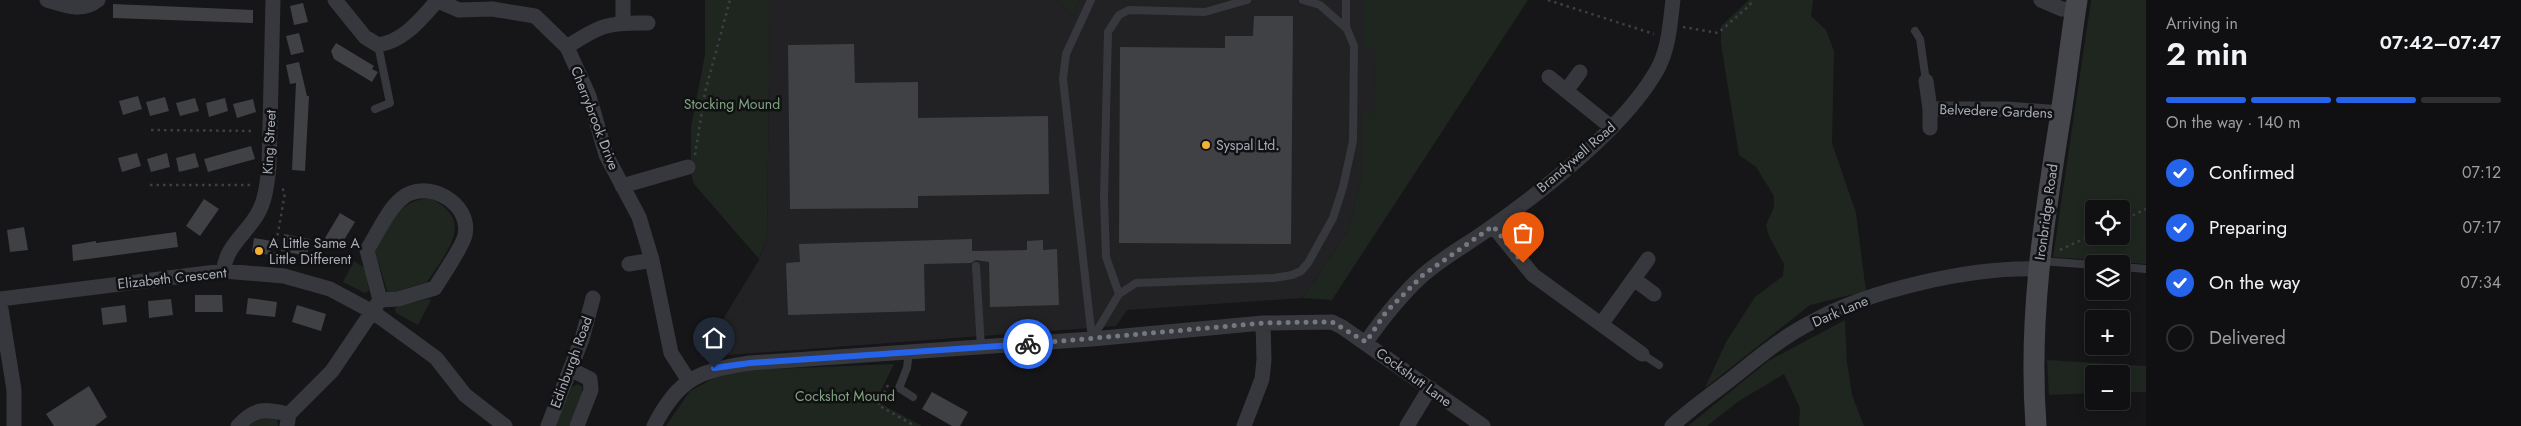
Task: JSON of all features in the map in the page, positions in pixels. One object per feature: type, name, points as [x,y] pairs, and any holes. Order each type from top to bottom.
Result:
[{"type":"main road","name":"Ironbridge Road","points":[[2036,426],[2033,332],[2038,265],[2076,5]]},
{"type":"street","points":[[47,0],[76,8],[86,7],[98,0]]},
{"type":"street","name":"King Street","points":[[224,271],[225,257],[260,211],[267,180],[274,0]]},
{"type":"street","points":[[334,0],[365,37],[378,45],[390,43],[412,29],[437,1]]},
{"type":"street","name":"Brandywell Road","points":[[1366,342],[1386,312],[1423,275],[1493,226],[1557,176],[1611,127],[1643,90],[1657,69],[1666,49],[1673,0]]},
{"type":"street","points":[[2041,0],[2062,8],[2076,5]]},
{"type":"street","name":"Cherrybrook Drive","points":[[437,1],[459,10],[492,9],[535,16],[567,47],[589,96],[606,155],[639,217],[652,260],[671,353],[689,381]]},
{"type":"street","points":[[623,22],[626,2]]},
{"type":"street","points":[[567,47],[589,32],[612,23],[648,23]]},
{"type":"street","points":[[1566,91],[1580,72]]},
{"type":"street","points":[[1549,77],[1611,127]]},
{"type":"street","points":[[1926,81],[1930,109],[1930,128]]},
{"type":"street","name":"Belvedere Gardens","points":[[1930,109],[2007,109],[2061,113]]},
{"type":"street","name":"Cherrybrook Drive","points":[[622,186],[688,167]]},
{"type":"street","points":[[238,426],[251,414],[265,409],[288,420],[332,371],[377,306],[435,288],[465,235],[464,222],[450,199],[439,192],[424,190],[401,198],[367,250],[377,306]]},
{"type":"street","points":[[1493,226],[1533,275],[1602,323],[1642,354]]},
{"type":"street","points":[[629,264],[652,260]]},
{"type":"street","points":[[1602,323],[1648,260]]},
{"type":"street","name":"Dark Lane","points":[[1672,426],[1780,341],[1836,310],[1863,299],[1914,286],[1976,273],[2038,265]]},
{"type":"street","name":"Elizabeth Crescent","points":[[0,299],[224,271],[284,276],[330,289],[377,306],[436,358],[465,395],[505,426]]},
{"type":"street","points":[[1634,279],[1654,294]]},
{"type":"street","name":"Edinburgh Road","points":[[548,426],[582,340],[593,298]]},
{"type":"street","points":[[0,303],[14,390],[14,426]]},
{"type":"street","name":"Cockshutt Lane","points":[[654,426],[676,392],[689,381],[714,368],[750,363],[1092,339],[1263,323],[1332,322],[1366,342],[1483,426]]},
{"type":"street","points":[[1244,426],[1262,379],[1264,360],[1263,323]]},
{"type":"street","points":[[570,369],[590,380],[591,390],[576,426]]},
{"type":"street","points":[[1406,426],[1430,388]]},
{"type":"lane","points":[[1091,0],[1066,54],[1063,79],[1092,339]]},
{"type":"lane","points":[[1119,294],[1106,257],[1104,198],[1108,32],[1119,14],[1129,10],[1205,12],[1247,0]]},
{"type":"lane","points":[[1303,0],[1320,5],[1346,28]]},
{"type":"lane","points":[[1092,339],[1119,294],[1136,283],[1274,278],[1292,275],[1301,271],[1308,263],[1333,218],[1344,187],[1354,141],[1354,46],[1346,28],[1346,0]]},
{"type":"lane","points":[[1915,31],[1920,39],[1926,81]]},
{"type":"lane","points":[[375,109],[390,104],[378,45]]},
{"type":"lane","points":[[2038,265],[2085,265]]},
{"type":"lane","points":[[976,266],[981,347]]},
{"type":"lane","points":[[2130,268],[2146,269]]},
{"type":"lane","points":[[909,352],[907,368],[899,388],[914,397]]},
{"type":"lane","points":[[1642,354],[1659,365]]},
{"type":"path","points":[[688,167],[696,154],[705,92],[730,0]]},
{"type":"path","points":[[1548,0],[1619,24],[1668,31],[1718,33],[1750,6],[1753,0]]},
{"type":"path","points":[[151,130],[270,131]]},
{"type":"path","points":[[150,185],[277,178],[285,193],[270,275]]},
{"type":"path","points":[[2130,217],[2146,209]]},
{"type":"path","points":[[2038,265],[2085,239]]},
{"type":"shaded area","points":[[770,0],[1057,0],[1073,15],[1080,0],[1364,0],[1364,47],[1375,48],[1374,114],[1362,114],[1361,180],[1348,231],[1303,298],[1127,310],[1116,326],[700,357],[759,260],[767,237]]},
{"type":"green space","name":"Stocking Mound","points":[[705,0],[770,0],[767,237],[759,259],[694,184],[691,174],[691,127],[705,55]]},
{"type":"green space","points":[[1057,0],[1080,0],[1073,15]]},
{"type":"green space","points":[[1364,0],[1528,0],[1332,300],[1303,298],[1348,231],[1361,180],[1362,114],[1374,113],[1375,48],[1364,48]]},
{"type":"green space","points":[[1749,0],[1813,0],[1811,16],[1826,30],[1834,51],[1832,143],[1856,213],[1866,291],[1810,305],[1705,388],[1726,342],[1755,297],[1783,276],[1784,264],[1769,236],[1766,225],[1774,207],[1774,196],[1756,167],[1739,155],[1721,44],[1721,26]]},
{"type":"green space","points":[[2091,0],[2146,0],[2146,264],[2130,263],[2130,255],[2085,255],[2085,259],[2053,257]]},
{"type":"green space","points":[[429,198],[444,207],[452,216],[455,226],[454,237],[427,282],[388,294],[375,251],[390,223],[401,209],[418,200]]},
{"type":"green space","points":[[354,261],[365,268],[369,291],[365,293],[343,282]]},
{"type":"green space","points":[[428,299],[431,300],[418,325],[396,313],[395,309],[398,306]]},
{"type":"green space","points":[[1845,320],[1847,362],[1852,395],[1864,426],[1799,426],[1800,408],[1784,374],[1739,401],[1707,426],[1688,426],[1768,361]]},
{"type":"green space","points":[[2047,360],[2130,365],[2085,365],[2085,393],[2049,395]]},
{"type":"green space","name":"Cockshot Mound","points":[[894,364],[876,401],[922,426],[666,426],[690,391],[727,371]]},
{"type":"green space","points":[[2130,365],[2146,366],[2146,392],[2130,392]]},
{"type":"green space","points":[[578,384],[582,387],[582,396],[569,426],[555,426],[572,387]]},
{"type":"green space","points":[[270,416],[277,418],[278,426],[246,426],[257,418]]},
{"type":"building","points":[[303,3],[308,22],[294,25],[290,6]]},
{"type":"building","points":[[113,4],[253,10],[253,23],[113,18]]},
{"type":"building","name":"Syspal Ltd.","points":[[1254,16],[1293,16],[1291,244],[1119,243],[1120,47],[1225,48],[1225,36],[1253,36]]},
{"type":"building","points":[[299,33],[304,52],[291,55],[286,36]]},
{"type":"building","points":[[336,43],[374,66],[372,69],[378,72],[372,82],[334,59],[331,51]]},
{"type":"building","points":[[854,44],[855,83],[918,82],[918,118],[1048,116],[1049,194],[918,196],[918,208],[790,209],[788,45]]},
{"type":"building","points":[[299,62],[307,96],[309,96],[305,171],[292,170],[296,83],[290,84],[286,65]]},
{"type":"building","points":[[138,96],[142,109],[123,115],[119,101]]},
{"type":"building","points":[[165,97],[169,111],[150,116],[146,102]]},
{"type":"building","points":[[195,98],[199,111],[180,116],[176,103]]},
{"type":"building","points":[[225,98],[228,111],[209,117],[206,103]]},
{"type":"building","points":[[253,99],[256,112],[237,118],[233,104]]},
{"type":"building","points":[[251,146],[255,159],[208,172],[204,159]]},
{"type":"building","points":[[137,153],[141,166],[122,172],[118,158]]},
{"type":"building","points":[[167,153],[170,167],[151,172],[147,159]]},
{"type":"building","points":[[195,153],[199,167],[179,172],[176,158]]},
{"type":"building","points":[[204,199],[219,209],[200,236],[186,226]]},
{"type":"building","points":[[340,213],[355,222],[339,248],[325,238]]},
{"type":"building","points":[[24,227],[28,250],[10,252],[7,230]]},
{"type":"building","points":[[176,232],[178,247],[73,261],[72,245]]},
{"type":"building","points":[[284,234],[310,239],[307,256],[281,251]]},
{"type":"building","points":[[254,238],[272,241],[270,255],[252,252]]},
{"type":"building","points":[[972,239],[972,251],[1027,250],[1027,241],[1043,240],[1043,250],[1057,249],[1059,305],[990,307],[989,262],[976,260],[971,263],[924,264],[925,311],[788,315],[786,263],[800,262],[799,244]]},
{"type":"building","points":[[195,295],[222,295],[223,312],[195,312]]},
{"type":"building","points":[[248,298],[277,302],[275,317],[246,314]]},
{"type":"building","points":[[171,299],[173,315],[149,318],[148,301]]},
{"type":"building","points":[[125,305],[127,322],[103,325],[101,308]]},
{"type":"building","points":[[297,305],[326,314],[321,331],[292,322]]},
{"type":"building","points":[[89,386],[107,417],[95,426],[54,426],[46,414]]},
{"type":"building","points":[[932,392],[968,412],[960,426],[952,426],[922,409]]},
{"type":"way so far","points":[[1028,344],[1263,323],[1313,322],[1332,322],[1366,342],[1386,312],[1423,275],[1493,226],[1523,263]]},
{"type":"place","name":"Syspal Ltd.","points":[[1206,145]]},
{"type":"place","name":"A Little Same A Little Different","points":[[259,251]]},
{"type":"route","points":[[714,368],[750,363],[1028,344]]}]
